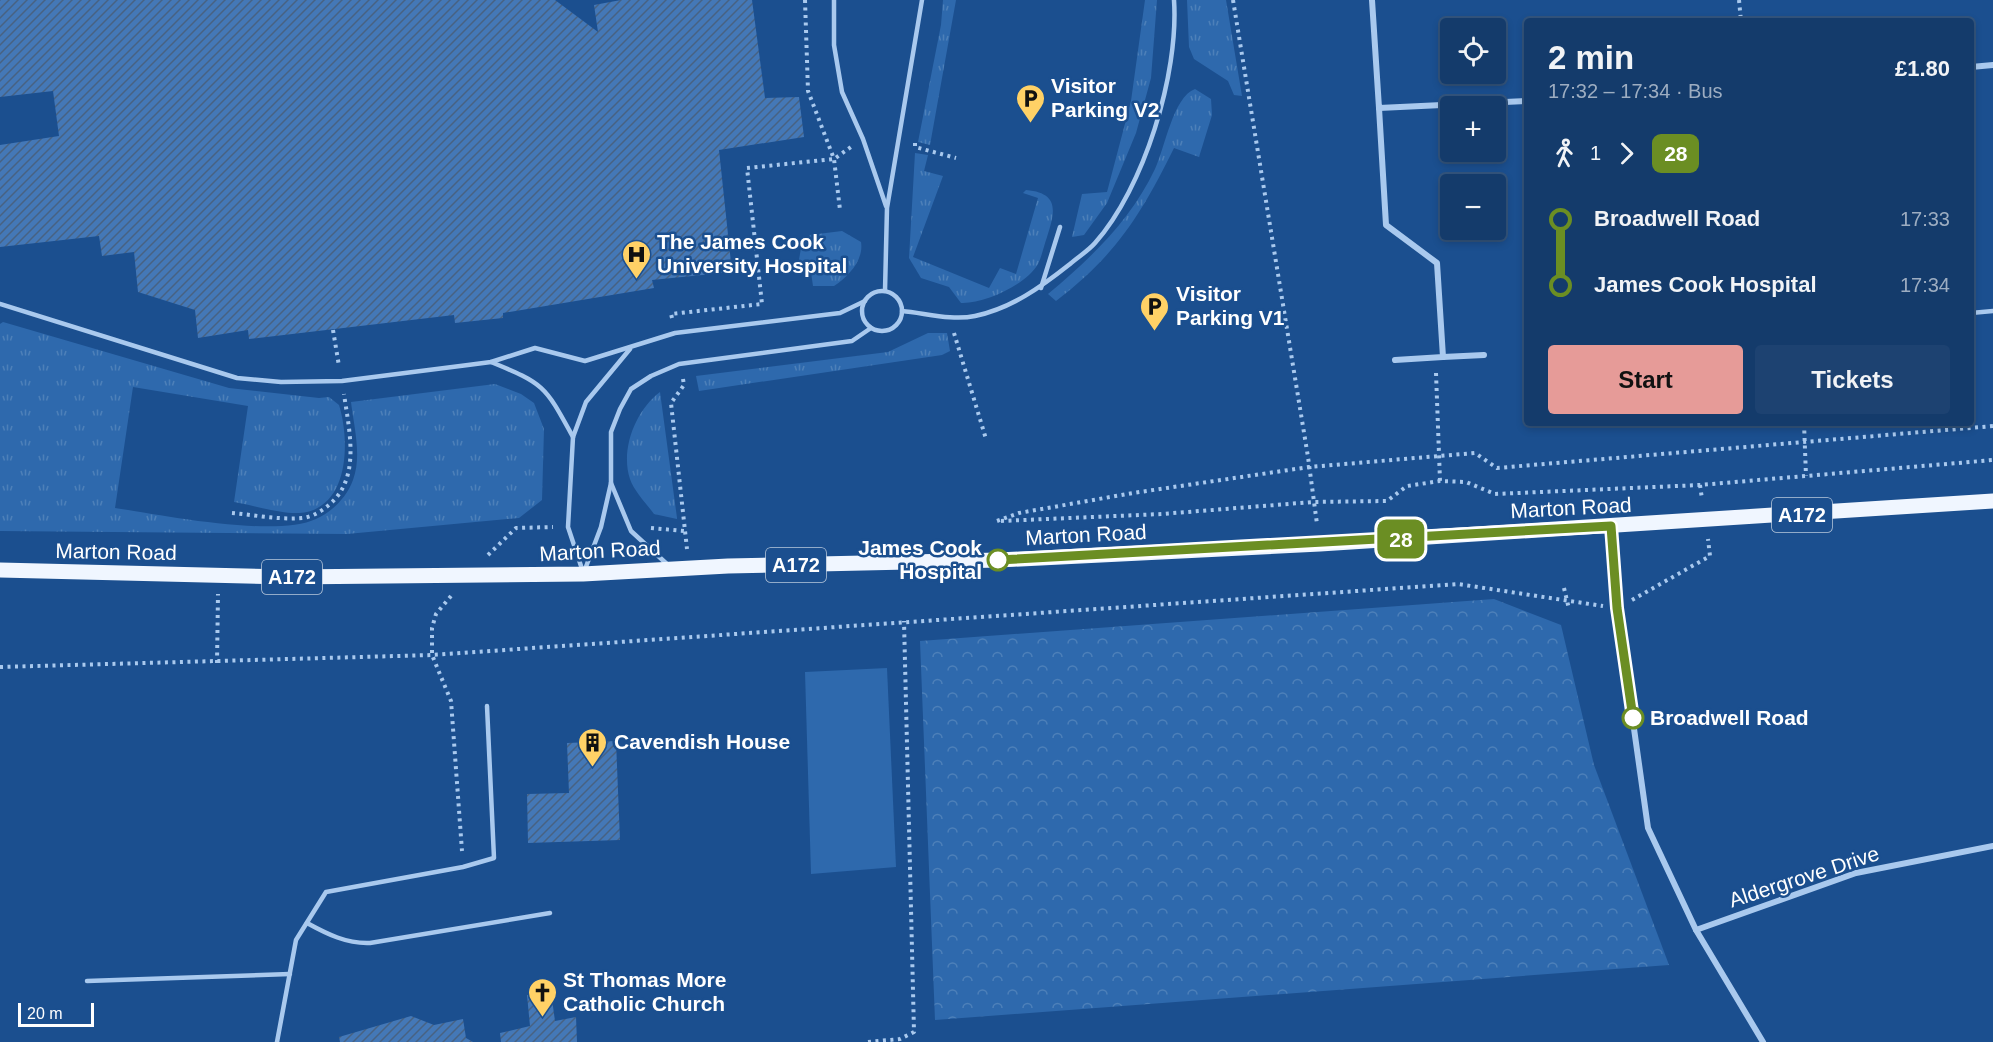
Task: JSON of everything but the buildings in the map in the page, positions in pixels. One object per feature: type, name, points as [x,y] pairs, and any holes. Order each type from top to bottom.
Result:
[{"type":"main road","name":"Marton Road","points":[[0,570],[218,576],[467,577],[584,574],[689,567],[999,560],[1320,544],[1993,501]]},
{"type":"street","points":[[1372,0],[1386,225],[1437,262],[1439,357]]},
{"type":"street","points":[[1974,67],[1993,65]]},
{"type":"street","points":[[1379,108],[1524,101]]},
{"type":"street","points":[[1395,360],[1484,355]]},
{"type":"street","points":[[1611,526],[1617,608],[1648,828],[1696,930],[1763,1042]]},
{"type":"street","name":"Aldergrove Drive","points":[[1696,930],[1856,873],[1993,846]]},
{"type":"lane","points":[[834,0],[834,45],[842,92],[863,139],[887,208]]},
{"type":"lane","points":[[885,291],[887,208],[922,0]]},
{"type":"lane","points":[[902,311],[951,317],[973,316],[1007,307],[1041,288],[1095,244],[1134,185],[1158,123],[1171,65],[1174,0]]},
{"type":"lane","points":[[1041,288],[1060,227]]},
{"type":"lane","points":[[0,304],[237,378],[281,382],[342,381],[491,362],[536,348],[585,361],[675,333],[840,313],[865,301],[875,292],[885,291],[894,296],[902,311],[899,321],[888,330],[871,328],[852,341],[680,364],[651,376],[631,389],[611,432],[611,483],[601,527],[584,574]]},
{"type":"lane","points":[[865,301],[863,318],[871,328]]},
{"type":"lane","points":[[1974,313],[1993,311]]},
{"type":"lane","points":[[584,574],[568,527],[573,437],[586,402],[632,346]]},
{"type":"lane","points":[[491,362],[534,380],[548,392],[573,437]]},
{"type":"lane","points":[[611,483],[629,526],[647,547],[671,568]]},
{"type":"lane","points":[[277,1042],[296,940],[326,892],[463,867],[494,858],[486,706]]},
{"type":"lane","points":[[307,923],[330,936],[356,944],[550,913]]},
{"type":"lane","points":[[87,981],[290,974]]},
{"type":"path","points":[[805,0],[808,91],[834,159],[840,210]]},
{"type":"path","points":[[1233,0],[1320,544]]},
{"type":"path","points":[[1739,0],[1741,18]]},
{"type":"path","points":[[675,333],[671,314],[762,304],[747,168],[834,159]]},
{"type":"path","points":[[951,317],[986,439]]},
{"type":"path","points":[[232,513],[305,518],[322,510],[337,498],[348,479],[351,461],[342,381],[333,330]]},
{"type":"path","points":[[1439,357],[1440,481]]},
{"type":"path","points":[[680,364],[684,385],[671,403],[689,567]]},
{"type":"path","points":[[1804,426],[1806,476]]},
{"type":"path","points":[[1993,426],[1805,440],[1497,468],[1475,453],[1441,458],[1309,467],[1133,493],[1019,513],[997,521],[1162,514],[1314,502],[1387,501],[1407,486],[1440,481],[1466,482],[1495,494],[1700,485],[1993,460]]},
{"type":"path","points":[[629,526],[684,531]]},
{"type":"path","points":[[463,867],[451,701],[432,655],[432,628],[436,614],[467,577],[516,528],[568,527]]},
{"type":"path","points":[[0,667],[217,663],[432,655],[1458,584],[1617,608],[1710,556]]},
{"type":"path","points":[[217,663],[218,576]]},
{"type":"path","points":[[1564,588],[1569,609]]},
{"type":"path","points":[[868,1042],[900,1040],[914,1032],[904,621]]},
{"type":"green space","points":[[943,0],[956,0],[930,145],[918,142],[941,25]]},
{"type":"green space","points":[[1145,0],[1157,0],[1151,78],[1136,133],[1107,203],[1084,235],[1072,237],[1082,194],[1107,192],[1131,101]]},
{"type":"green space","points":[[1187,0],[1226,0],[1242,96],[1234,95],[1228,81],[1194,59],[1189,47]]},
{"type":"green space","points":[[1195,89],[1211,99],[1212,115],[1199,157],[1174,148],[1150,194],[1125,232],[1095,267],[1056,301],[1048,294],[1094,253],[1134,205],[1159,160],[1175,112],[1187,94]]},
{"type":"green space","points":[[915,153],[928,155],[924,171],[943,176],[913,257],[989,288],[1000,268],[1016,274],[1038,198],[1023,193],[1026,190],[1045,195],[1050,200],[1053,212],[1041,258],[1032,272],[1004,292],[981,300],[961,303],[949,287],[921,278],[909,258]]},
{"type":"green space","points":[[842,231],[861,242],[857,261],[845,278],[834,286],[813,286],[810,265],[798,265],[802,243],[810,235]]},
{"type":"green space","points":[[3,322],[229,388],[319,398],[329,397],[339,405],[345,436],[345,454],[337,487],[328,500],[316,509],[292,513],[234,502],[248,406],[133,387],[115,508],[188,520],[247,526],[298,524],[316,519],[338,503],[347,492],[356,471],[357,451],[351,402],[495,384],[521,394],[534,403],[544,429],[542,500],[519,518],[347,534],[0,531],[0,324]]},
{"type":"green space","points":[[928,333],[947,333],[950,351],[942,355],[699,391],[696,376],[888,352]]},
{"type":"green space","points":[[660,392],[677,519],[654,514],[634,488],[627,467],[632,431],[644,409]]},
{"type":"green space","points":[[1494,599],[1561,625],[1594,765],[1669,965],[935,1020],[920,641]]},
{"type":"green space","points":[[887,668],[896,867],[811,874],[805,672]]},
{"type":"bus line","name":"28","points":[[998,560],[1320,544],[1611,526],[1617,608],[1633,718]]},
{"type":"place","name":"Visitor Parking V2","points":[[1030,124]]},
{"type":"place","name":"The James Cook University Hospital","points":[[636,280]]},
{"type":"place","name":"Visitor Parking V1","points":[[1155,332]]},
{"type":"place","name":"James Cook Hospital","points":[[998,560]]},
{"type":"place","name":"Broadwell Road","points":[[1633,718]]},
{"type":"place","name":"Cavendish House","points":[[593,768]]},
{"type":"place","name":"St Thomas More Catholic Church","points":[[542,1018]]}]
